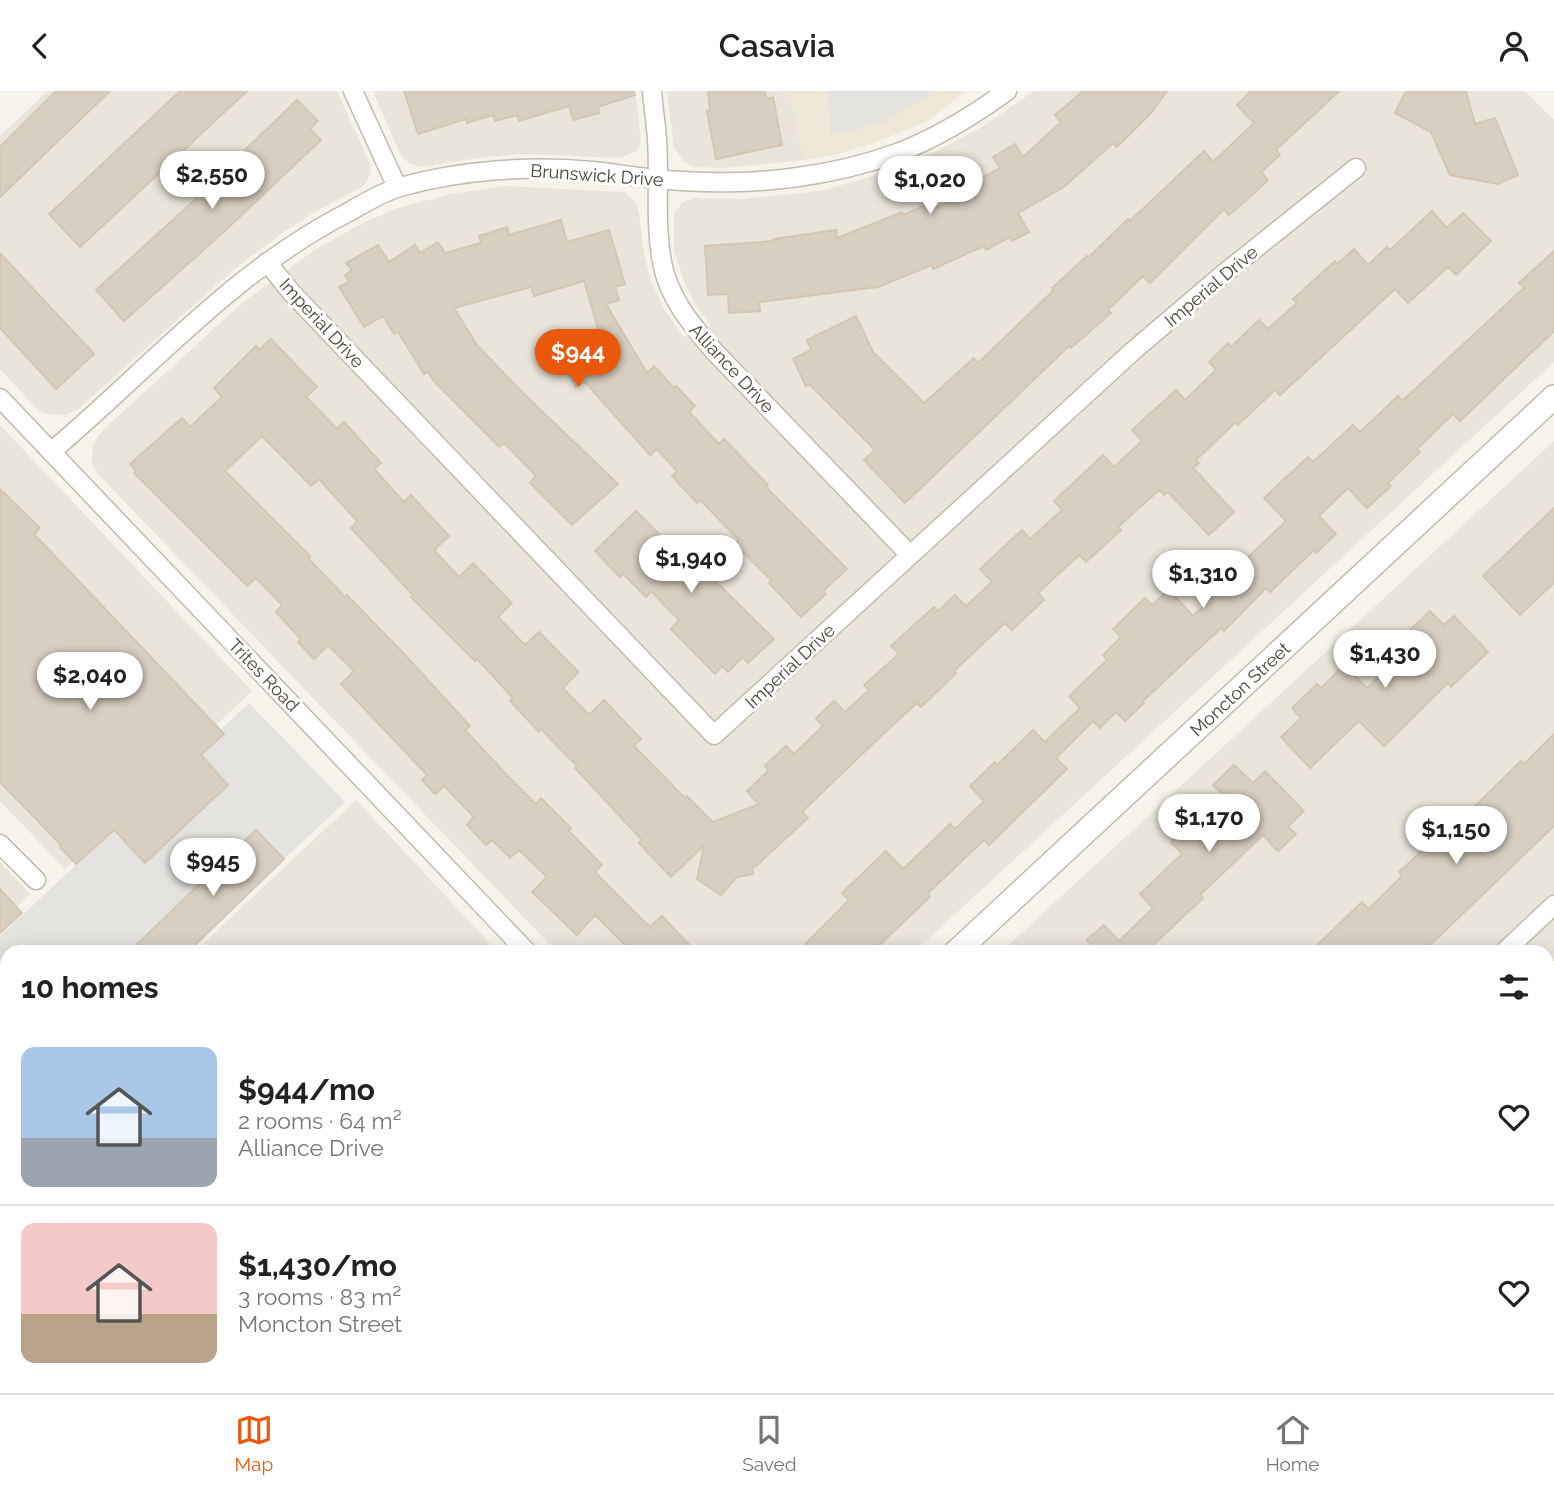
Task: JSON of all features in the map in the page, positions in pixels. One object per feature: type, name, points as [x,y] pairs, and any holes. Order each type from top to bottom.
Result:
[{"type":"street","points":[[353,91],[397,187]]},
{"type":"street","name":"Alliance Drive","points":[[652,91],[663,269],[673,294],[687,319],[712,349],[910,555]]},
{"type":"street","name":"Brunswick Drive","points":[[51,452],[180,335],[267,263],[327,223],[397,187],[473,174],[535,169],[590,171],[684,181],[754,182],[835,170],[900,152],[977,113],[1007,91]]},
{"type":"street","name":"Imperial Drive","points":[[267,263],[291,292],[714,735],[1133,351],[1356,168]]},
{"type":"street","name":"Moncton Street","points":[[964,945],[1554,397]]},
{"type":"street","name":"Trites Road","points":[[0,398],[520,945]]},
{"type":"street","points":[[0,844],[36,880]]},
{"type":"street","points":[[1511,945],[1554,905]]},
{"type":"shaded area","points":[[48,91],[337,91],[370,164],[371,172],[360,188],[285,231],[233,270],[80,408],[66,415],[48,414],[39,411],[0,369],[0,136]]},
{"type":"shaded area","points":[[373,91],[635,91],[641,140],[638,150],[621,158],[527,154],[484,157],[421,167],[409,163],[401,156]]},
{"type":"shaded area","points":[[667,91],[789,91],[805,160],[724,168],[693,167],[684,162],[674,148]]},
{"type":"shaded area","points":[[789,91],[966,91],[926,122],[874,143],[805,160]]},
{"type":"shaded area","points":[[827,91],[937,91],[884,122],[831,136]]},
{"type":"shaded area","points":[[1034,91],[1525,91],[1554,120],[1554,362],[922,945],[550,945],[99,475],[92,464],[93,444],[103,430],[241,304],[316,249],[365,222],[398,208],[450,194],[504,186],[624,192],[634,200],[639,212],[650,279],[665,311],[684,337],[711,326],[696,306],[683,279],[674,250],[674,213],[683,202],[694,198],[741,199],[825,190],[916,162],[982,127]]},
{"type":"shaded area","points":[[0,425],[252,691],[65,869],[0,801]]},
{"type":"shaded area","points":[[1554,441],[1554,945],[1009,945]]},
{"type":"shaded area","points":[[249,703],[345,802],[284,859],[256,830],[136,945],[0,945],[0,936],[112,831],[145,863],[228,785],[201,756],[200,749]]},
{"type":"shaded area","points":[[356,800],[491,945],[201,945]]},
{"type":"shaded area","points":[[0,862],[30,894],[0,922]]},
{"type":"building","points":[[56,91],[110,91],[0,197],[0,147]]},
{"type":"building","points":[[180,91],[247,91],[80,247],[49,214]]},
{"type":"building","points":[[404,91],[634,91],[635,95],[598,107],[599,113],[573,120],[569,106],[519,121],[517,115],[495,121],[493,115],[467,123],[466,119],[418,134]]},
{"type":"building","points":[[708,91],[765,91],[766,99],[773,97],[782,145],[716,159],[707,111],[710,110]]},
{"type":"building","points":[[1083,91],[1167,91],[1151,113],[1117,147],[1113,143],[1064,187],[1018,213],[1029,232],[1012,241],[1010,237],[986,250],[984,246],[933,269],[932,265],[878,287],[759,302],[760,311],[729,313],[728,294],[708,295],[705,246],[773,241],[836,230],[837,238],[933,202],[936,208],[976,191],[971,184],[1000,168],[993,157],[1015,144],[1023,157],[1061,122],[1055,115]]},
{"type":"building","points":[[1251,91],[1339,91],[1276,150],[1280,155],[1261,172],[1268,180],[1229,215],[1224,209],[1150,283],[1143,276],[1108,310],[1111,313],[1071,348],[1069,346],[905,503],[864,460],[875,450],[810,385],[806,386],[793,359],[811,350],[807,340],[856,316],[873,352],[924,403],[974,358],[978,363],[1054,290],[1052,288],[1128,219],[1130,221],[1204,151],[1213,162],[1254,123],[1237,105]]},
{"type":"building","points":[[1406,91],[1466,91],[1475,124],[1495,118],[1518,175],[1498,184],[1450,175],[1431,132],[1395,113]]},
{"type":"building","points":[[297,100],[318,121],[310,129],[321,140],[124,321],[96,290],[199,196]]},
{"type":"building","points":[[1432,211],[1447,228],[1463,213],[1491,241],[1456,275],[1448,267],[1408,303],[1395,289],[1280,395],[1275,390],[1196,460],[1199,463],[1193,468],[1234,512],[1209,535],[1168,492],[1164,495],[1159,490],[1118,527],[1121,530],[1086,562],[1079,555],[1038,593],[1044,600],[1012,630],[1005,623],[954,671],[956,673],[921,707],[917,703],[881,736],[802,812],[808,818],[752,868],[753,874],[737,877],[721,895],[697,879],[704,845],[671,877],[639,843],[642,840],[575,768],[577,766],[510,701],[513,698],[477,659],[475,661],[411,597],[413,595],[351,528],[357,521],[319,479],[311,486],[262,436],[225,471],[310,556],[308,558],[345,597],[347,595],[407,657],[470,726],[465,730],[504,772],[536,804],[541,798],[571,828],[568,830],[602,865],[595,872],[650,927],[662,916],[689,945],[625,945],[595,915],[577,935],[532,892],[547,877],[519,850],[510,858],[492,840],[486,845],[467,825],[474,817],[444,786],[435,794],[422,780],[427,775],[341,684],[354,671],[328,645],[314,659],[298,642],[301,639],[276,612],[282,605],[256,578],[247,586],[134,473],[136,470],[130,464],[182,418],[190,427],[222,397],[214,388],[256,346],[259,350],[271,339],[317,387],[306,397],[337,429],[344,422],[381,463],[374,469],[404,502],[411,495],[449,536],[434,550],[459,577],[473,563],[512,603],[498,617],[525,645],[539,632],[579,672],[563,688],[589,715],[604,700],[641,739],[634,746],[685,798],[687,796],[713,822],[759,804],[747,791],[769,770],[765,766],[786,746],[794,754],[823,726],[816,718],[834,701],[845,712],[869,690],[864,685],[899,654],[891,646],[934,607],[938,611],[955,595],[966,606],[992,582],[980,569],[1022,530],[1030,539],[1062,510],[1054,501],[1103,455],[1114,467],[1142,441],[1132,430],[1176,390],[1185,400],[1216,370],[1209,362],[1228,343],[1231,347],[1259,320],[1268,329],[1297,303],[1293,299],[1335,261],[1337,264],[1354,249],[1368,265],[1387,247],[1390,250]]},
{"type":"building","points":[[561,220],[567,242],[609,230],[625,284],[615,287],[619,300],[606,304],[647,373],[654,366],[674,388],[676,386],[695,406],[689,412],[719,444],[724,439],[768,485],[766,487],[847,569],[823,591],[826,594],[801,617],[769,583],[771,580],[735,544],[739,540],[700,500],[697,503],[672,476],[677,471],[657,449],[650,455],[585,382],[576,387],[557,353],[598,329],[584,281],[534,296],[531,287],[454,308],[477,345],[618,484],[572,525],[530,483],[536,476],[504,443],[499,447],[428,372],[424,374],[398,332],[394,334],[383,316],[364,327],[339,287],[349,282],[345,275],[352,270],[346,263],[378,245],[389,262],[415,245],[420,253],[438,242],[445,253],[481,243],[479,236],[507,227],[509,235]]},
{"type":"building","points":[[1554,251],[1554,331],[1460,421],[1453,414],[1417,449],[1420,452],[1388,483],[1391,486],[1367,508],[1348,488],[1319,516],[1336,534],[1316,553],[1314,550],[1270,592],[1266,588],[1224,631],[1221,628],[1125,721],[1116,712],[1100,728],[1093,721],[1056,758],[1067,769],[989,845],[984,840],[927,894],[930,897],[879,945],[804,945],[849,900],[842,893],[886,851],[903,869],[950,824],[955,829],[984,801],[970,786],[995,762],[997,765],[1033,730],[1045,742],[1080,708],[1069,696],[1107,660],[1103,655],[1121,637],[1113,629],[1145,598],[1152,605],[1169,590],[1193,616],[1245,566],[1242,563],[1286,521],[1264,498],[1308,457],[1313,462],[1353,425],[1360,432],[1398,396],[1402,401],[1524,288],[1519,283]]},
{"type":"building","points":[[0,253],[94,354],[56,389],[0,328]]},
{"type":"building","points":[[0,489],[40,528],[34,534],[224,734],[201,755],[228,785],[145,863],[114,830],[76,864],[0,782]]},
{"type":"building","points":[[1554,508],[1554,583],[1520,615],[1483,576]]},
{"type":"building","points":[[636,511],[701,576],[705,571],[774,639],[748,663],[743,657],[728,672],[722,666],[715,674],[671,629],[679,620],[651,591],[646,597],[623,574],[620,577],[595,551]]},
{"type":"building","points":[[1430,611],[1444,625],[1454,616],[1488,652],[1451,687],[1448,683],[1384,746],[1359,721],[1310,768],[1281,737],[1301,718],[1292,708],[1317,684],[1321,688],[1344,665],[1367,688],[1411,645],[1403,637]]},
{"type":"building","points":[[1554,734],[1554,826],[1430,945],[1317,945],[1362,902],[1369,909],[1402,876],[1399,872],[1427,846],[1430,850],[1521,761],[1524,764]]},
{"type":"building","points":[[1234,765],[1253,783],[1265,771],[1304,811],[1288,827],[1296,834],[1278,851],[1263,835],[1200,895],[1203,898],[1153,945],[1092,945],[1087,940],[1104,925],[1119,941],[1153,908],[1140,894],[1182,854],[1171,842],[1222,794],[1213,785]]},
{"type":"building","points":[[256,830],[284,859],[195,945],[136,945]]},
{"type":"building","points":[[0,889],[22,913],[0,933]]}]
